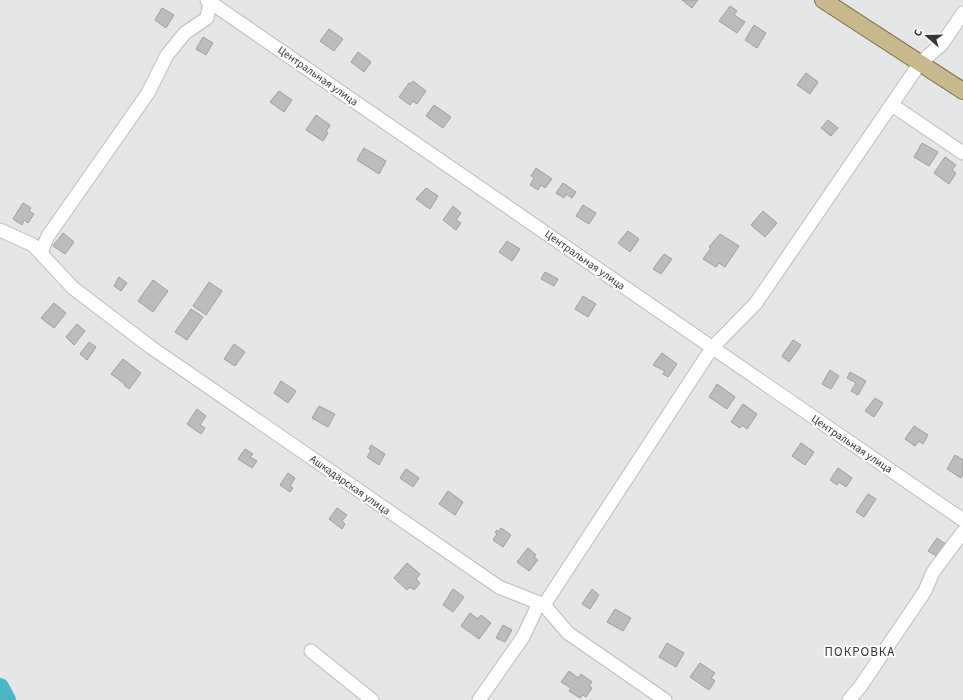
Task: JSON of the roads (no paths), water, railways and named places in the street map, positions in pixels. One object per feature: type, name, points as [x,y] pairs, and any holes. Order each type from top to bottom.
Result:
[{"type":"main road","points":[[823,0],[963,91]]},
{"type":"street","points":[[42,256],[42,250],[48,236],[148,93],[167,55],[185,33],[207,18],[209,1]]},
{"type":"street","name":"Центральная улица","points":[[209,1],[963,520]]},
{"type":"street","points":[[479,700],[523,637],[542,604],[712,348],[756,303],[920,63],[942,44],[963,14]]},
{"type":"street","points":[[892,105],[963,153]]},
{"type":"street","name":"Ашкадарская улица","points":[[0,230],[33,245],[73,288],[152,348],[499,587],[542,604],[568,633],[665,700]]},
{"type":"street","points":[[849,700],[921,597],[933,572],[963,532]]},
{"type":"street","points":[[311,651],[372,700]]},
{"type":"waterway","points":[[0,687],[7,700]]},
{"type":"district","name":"ПОКРОВКА","points":[[860,652]]}]
